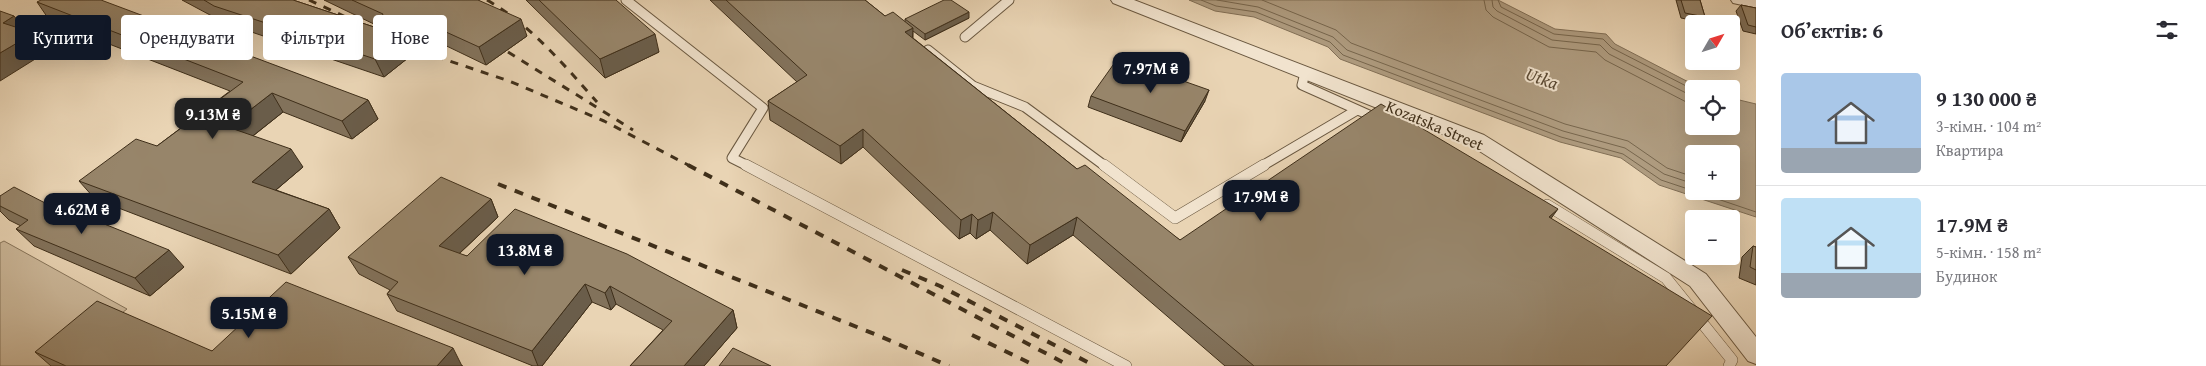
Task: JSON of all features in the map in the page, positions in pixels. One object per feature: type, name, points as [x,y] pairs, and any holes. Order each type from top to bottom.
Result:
[{"type":"street","name":"Kozatska Street","points":[[1119,0],[1486,145],[1698,280],[1756,354]]},
{"type":"street","points":[[1738,0],[1756,4]]},
{"type":"lane","points":[[626,0],[763,108],[732,158],[1126,366]]},
{"type":"lane","points":[[965,37],[1008,0]]},
{"type":"lane","points":[[918,43],[973,86],[1025,107],[1175,218],[1357,110]]},
{"type":"lane","points":[[1305,73],[1302,85],[1384,121]]},
{"type":"lane","points":[[1540,201],[1666,278],[1732,360],[1729,366]]},
{"type":"shaded area","points":[[4,241],[127,309],[54,366],[0,366],[0,243]]},
{"type":"water","name":"Utka","points":[[1189,0],[1498,0],[1555,29],[1606,34],[1615,44],[1685,80],[1685,135],[1740,135],[1740,100],[1756,104],[1756,217],[1740,212],[1740,210],[1704,200],[1740,200],[1740,145],[1685,145],[1685,194],[1659,185],[1621,158],[1560,142],[1340,59],[1328,47],[1254,17],[1215,11]]},
{"type":"building","points":[[41,0],[101,0],[141,15],[121,15],[121,35],[111,31],[111,15],[70,15],[37,2]]},
{"type":"building","points":[[204,0],[293,0],[338,15],[263,15],[263,22],[253,19],[253,15],[241,15],[214,6]]},
{"type":"building","points":[[352,0],[478,0],[521,19],[479,47],[447,32],[447,15],[383,15]]},
{"type":"building","points":[[539,0],[616,0],[655,34],[600,59]]},
{"type":"building","points":[[726,0],[865,0],[885,16],[893,12],[913,28],[905,32],[1077,169],[1085,165],[1180,240],[1381,104],[1558,209],[1549,217],[1712,316],[1666,366],[1254,366],[1077,217],[1030,245],[993,212],[978,220],[972,214],[961,220],[863,129],[840,146],[768,101],[807,75]]},
{"type":"building","points":[[944,0],[951,0],[969,12],[925,34],[905,19]]},
{"type":"building","points":[[1681,0],[1700,0],[1704,15],[1685,13]]},
{"type":"building","points":[[1741,5],[1756,8],[1756,27],[1748,25]]},
{"type":"building","points":[[0,11],[14,16],[3,23],[15,27],[15,44],[0,53]]},
{"type":"building","points":[[363,23],[373,27],[373,58],[363,55]]},
{"type":"building","points":[[253,57],[368,100],[342,121],[272,93],[228,127],[291,149],[252,182],[329,209],[278,255],[79,181],[136,139],[157,146],[243,82],[186,60],[253,60]]},
{"type":"building","points":[[1118,58],[1209,90],[1185,131],[1091,96]]},
{"type":"building","points":[[441,177],[491,199],[439,246],[467,256],[515,209],[627,254],[733,310],[684,366],[630,366],[672,321],[610,286],[605,293],[585,284],[532,351],[387,294],[398,282],[348,257]]},
{"type":"building","points":[[14,187],[49,205],[52,203],[169,250],[135,278],[16,229],[28,220],[0,206],[0,196]]},
{"type":"building","points":[[1753,246],[1756,247],[1756,270],[1750,267]]},
{"type":"building","points":[[286,282],[453,348],[437,366],[66,366],[35,352],[97,301],[212,351]]},
{"type":"building","points":[[733,348],[771,366],[719,366]]},
{"type":"railway","points":[[309,0],[342,15]]},
{"type":"railway","points":[[487,0],[503,10],[546,46],[597,102]]},
{"type":"railway","points":[[508,52],[633,130]]},
{"type":"railway","points":[[447,60],[509,81],[604,121],[690,166]]},
{"type":"railway","points":[[688,165],[1070,366]]},
{"type":"railway","points":[[498,184],[877,335],[949,366]]},
{"type":"railway","points":[[902,270],[940,286],[1095,366]]},
{"type":"railway","points":[[972,335],[1036,366]]}]
